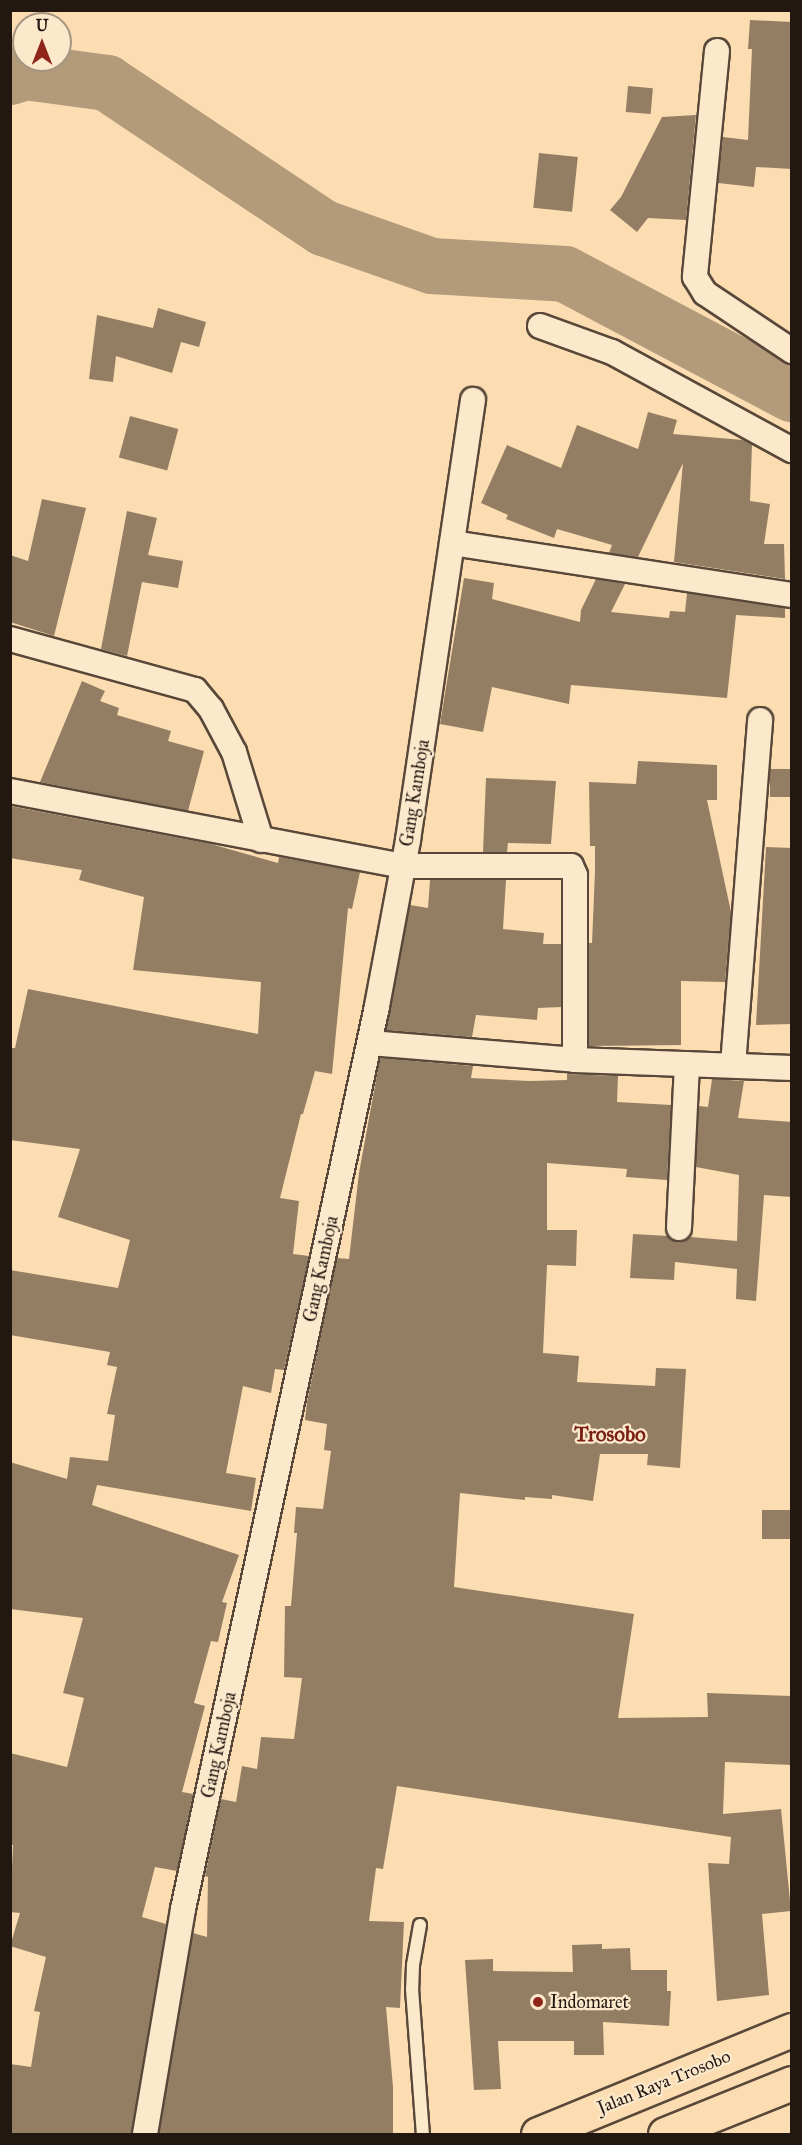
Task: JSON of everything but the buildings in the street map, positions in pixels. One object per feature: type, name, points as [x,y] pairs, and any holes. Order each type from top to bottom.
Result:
[{"type":"highway","name":"Jalan Raya Trosobo","points":[[538,2134],[792,2030]]},
{"type":"highway","points":[[679,2132],[792,2083]]},
{"type":"street","points":[[717,51],[695,277],[705,293],[792,351]]},
{"type":"street","points":[[540,326],[612,352],[792,450]]},
{"type":"street","name":"Gang Kamboja","points":[[145,2134],[183,1909],[370,1043],[403,866],[473,400]]},
{"type":"street","points":[[452,543],[792,595]]},
{"type":"street","points":[[10,639],[195,690],[211,709],[234,752],[261,840]]},
{"type":"street","points":[[733,1065],[760,720]]},
{"type":"street","points":[[10,791],[403,866],[564,864],[573,868],[575,1060]]},
{"type":"street","points":[[370,1043],[575,1060],[792,1068]]},
{"type":"street","points":[[680,1228],[687,1064]]},
{"type":"lane","points":[[420,1925],[413,1965],[412,1989],[423,2134]]},
{"type":"waterway","points":[[10,77],[25,72],[107,83],[324,228],[432,266],[565,274],[792,394]]},
{"type":"place","name":"Indomaret","points":[[538,2002]]},
{"type":"district","name":"Trosobo","points":[[610,1434]]}]
